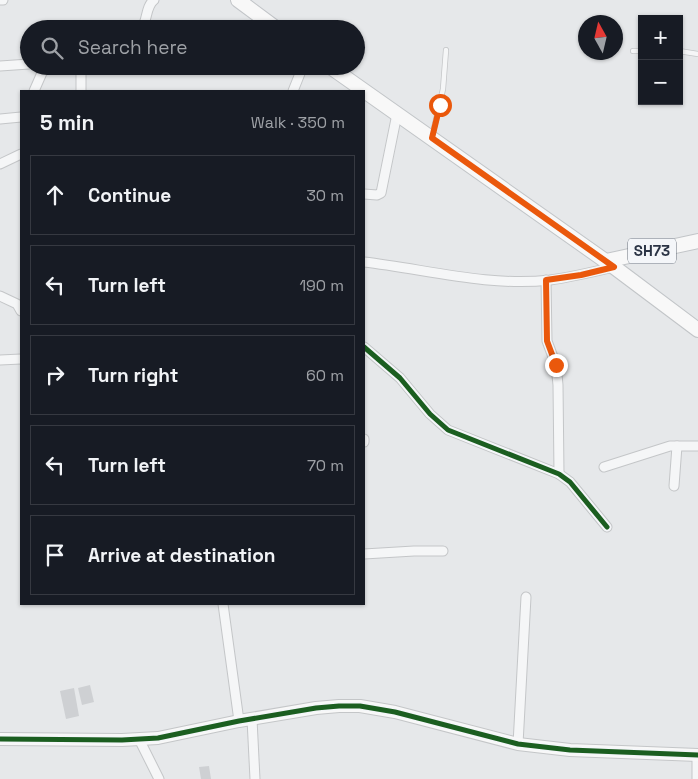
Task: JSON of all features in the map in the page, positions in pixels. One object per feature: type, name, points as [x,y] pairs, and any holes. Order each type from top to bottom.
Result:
[{"type":"main road","points":[[238,0],[265,20]]},
{"type":"main road","points":[[342,75],[363,90]]},
{"type":"main road","points":[[365,91],[610,264],[697,329]]},
{"type":"main road","name":"SH73","points":[[610,264],[698,241]]},
{"type":"street","points":[[145,20],[150,4],[154,0]]},
{"type":"street","points":[[0,66],[20,65]]},
{"type":"street","points":[[34,90],[41,75]]},
{"type":"street","points":[[81,75],[81,90]]},
{"type":"street","points":[[292,90],[299,75]]},
{"type":"street","points":[[365,194],[377,195],[381,193],[397,114]]},
{"type":"street","points":[[0,119],[20,117]]},
{"type":"street","points":[[0,164],[20,154]]},
{"type":"street","points":[[365,262],[489,279],[546,280],[581,275],[610,264]]},
{"type":"street","points":[[546,280],[547,341],[556,365],[558,385],[559,474]]},
{"type":"street","points":[[0,296],[17,304],[20,309]]},
{"type":"street","points":[[365,348],[400,378],[430,414],[448,430],[559,474],[570,482],[607,526]]},
{"type":"street","points":[[0,360],[20,359]]},
{"type":"street","points":[[604,467],[670,446],[698,446]]},
{"type":"street","points":[[674,486],[677,446]]},
{"type":"street","points":[[365,554],[444,551]]},
{"type":"street","points":[[518,744],[526,596]]},
{"type":"street","points":[[223,605],[255,779]]},
{"type":"street","points":[[0,739],[158,738],[316,708],[360,706],[395,712],[518,744],[578,751],[698,755],[697,779]]},
{"type":"street","points":[[138,739],[159,779]]},
{"type":"lane","points":[[432,138],[443,89],[446,50]]},
{"type":"lane","points":[[633,51],[638,51]]},
{"type":"lane","points":[[683,52],[698,54]]},
{"type":"building","points":[[90,685],[94,702],[82,705],[78,688]]},
{"type":"building","points":[[74,688],[79,716],[66,719],[60,691]]},
{"type":"building","points":[[209,766],[211,779],[201,779],[199,767]]},
{"type":"cycle path","points":[[365,348],[400,378],[430,414],[448,430],[559,474],[570,482],[607,527]]},
{"type":"cycle path","points":[[0,739],[122,740],[158,738],[239,721],[316,708],[360,706],[395,712],[518,744],[570,750],[698,755]]},
{"type":"route","points":[[440,105],[432,138],[614,267],[581,275],[546,280],[547,341],[556,365]]}]
